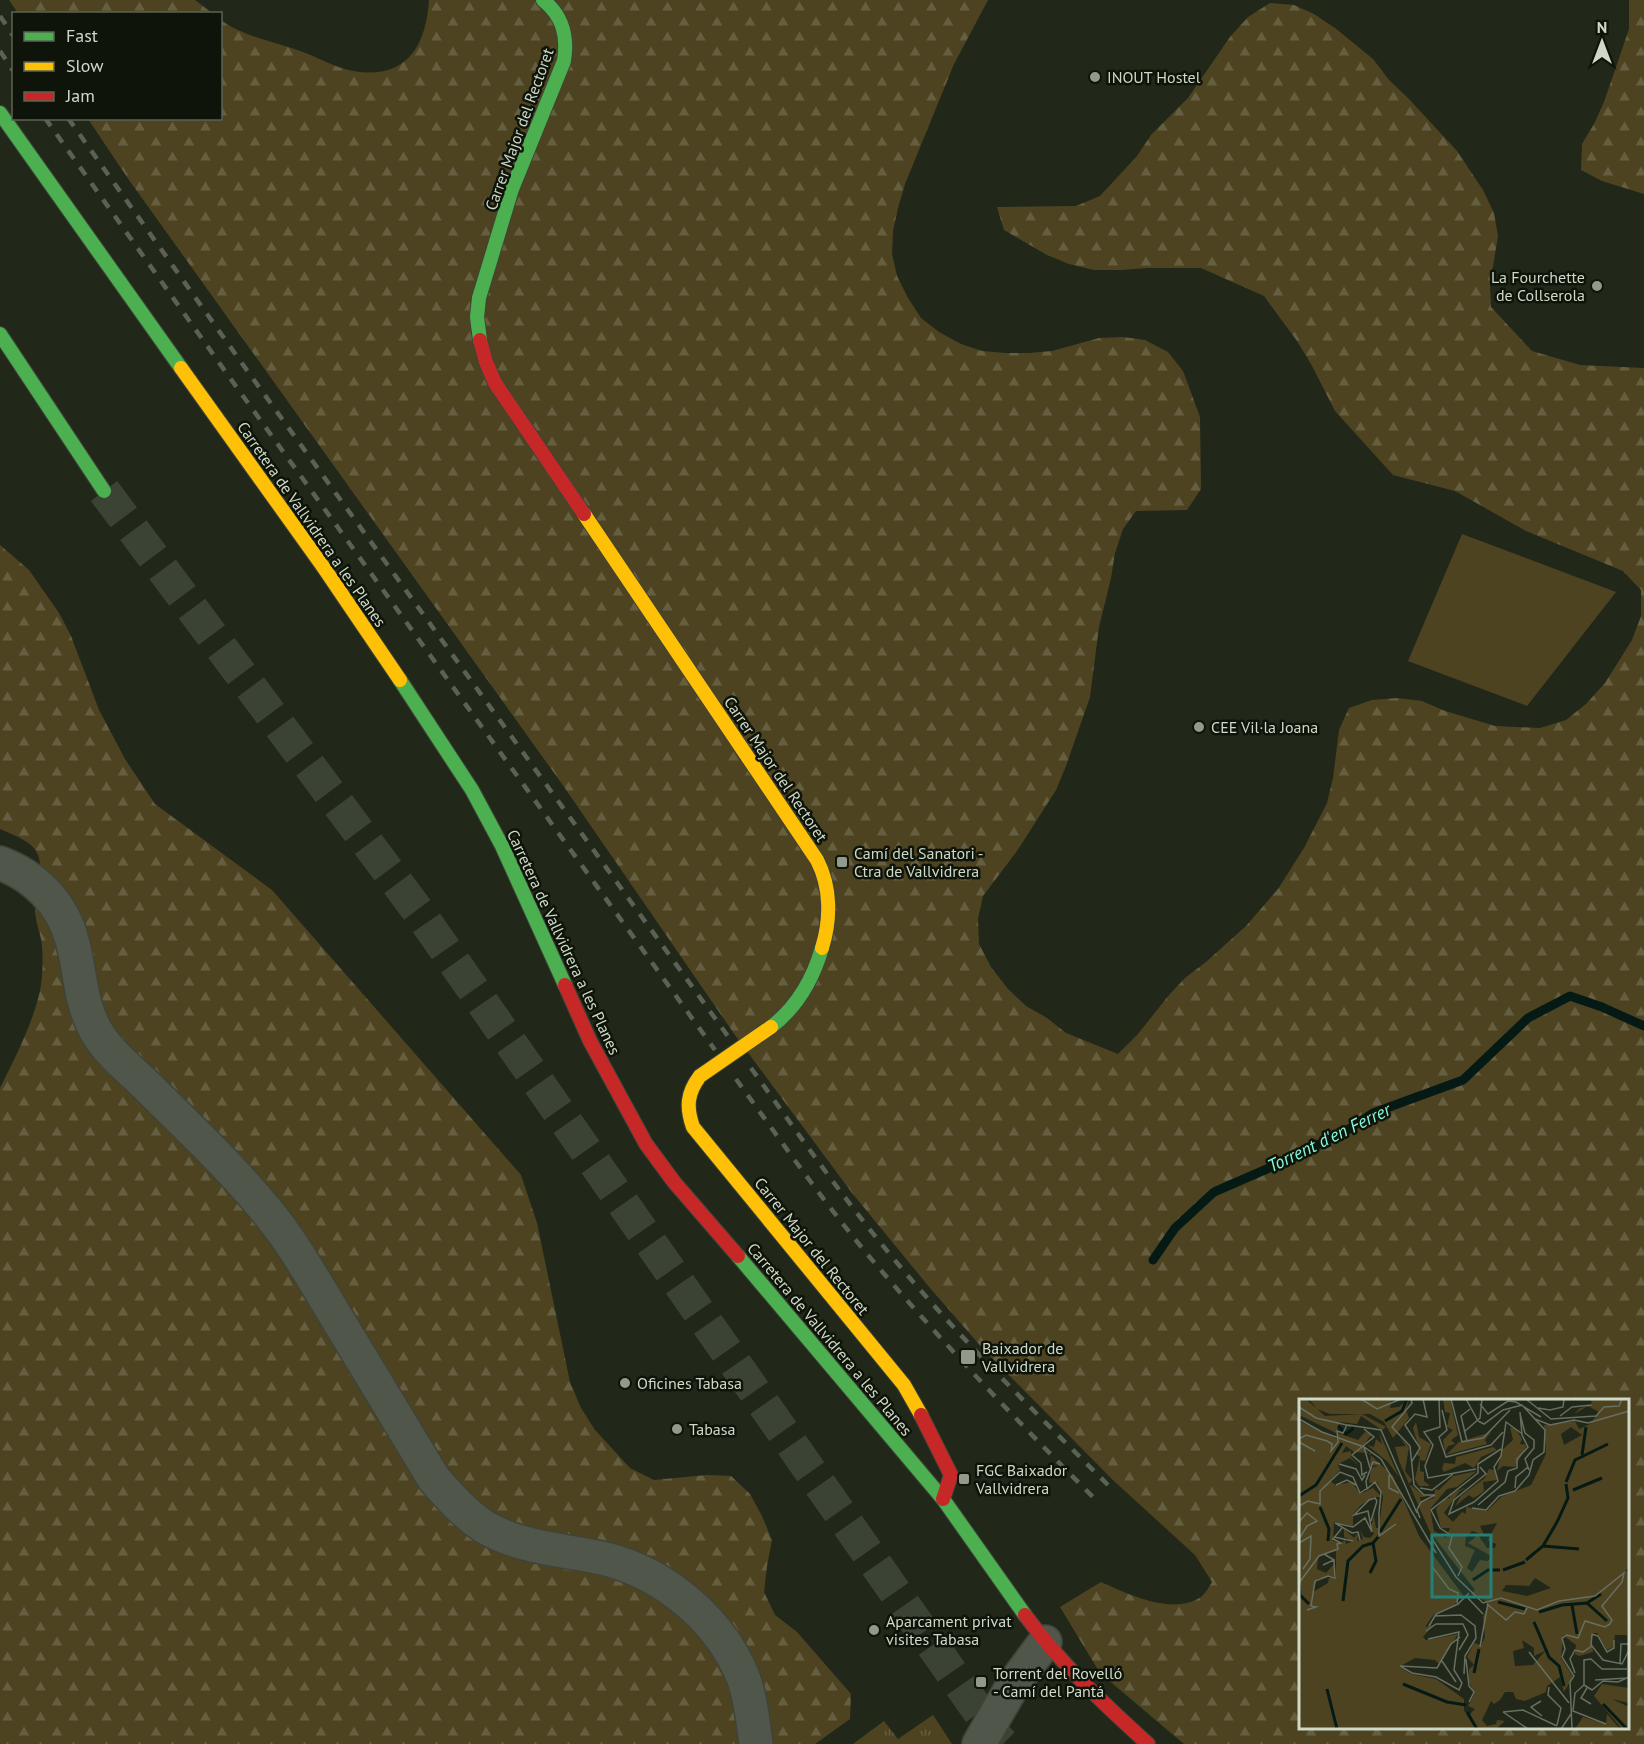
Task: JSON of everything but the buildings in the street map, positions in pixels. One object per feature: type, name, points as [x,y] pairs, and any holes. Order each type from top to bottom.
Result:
[{"type":"main road","name":"Carrer Major del Rectoret","points":[[543,0],[555,10],[562,22],[567,48],[564,61],[512,189],[479,298],[477,317],[479,336],[495,383],[782,806],[824,875],[828,912],[826,933],[818,963],[805,990],[793,1007],[771,1027],[700,1076],[692,1086],[688,1098],[688,1112],[693,1127],[904,1385],[951,1475],[943,1499]]},
{"type":"main road","name":"Carretera de Vallvidrera a les Planes","points":[[0,113],[324,568],[472,790],[502,846],[590,1041],[646,1144],[674,1182],[943,1499],[1017,1606],[1045,1642],[1111,1710],[1148,1744]]},
{"type":"main road","points":[[0,334],[104,491]]},
{"type":"street","points":[[0,863],[45,890],[58,908],[72,940],[80,986],[87,1011],[97,1033],[115,1056],[227,1165],[266,1210],[296,1250],[434,1479],[458,1506],[490,1529],[513,1539],[608,1560],[642,1572],[676,1592],[703,1616],[726,1643],[743,1677],[756,1744]]},
{"type":"street","points":[[980,1744],[1013,1685],[1045,1642]]},
{"type":"green space","points":[[9,0],[195,0],[211,12],[17,12]]},
{"type":"green space","points":[[429,0],[988,0],[954,64],[905,184],[898,208],[893,231],[892,254],[897,276],[908,298],[921,318],[939,332],[961,344],[982,351],[1029,353],[1052,351],[1099,338],[1123,337],[1145,340],[1168,352],[1183,371],[1200,417],[1201,489],[1187,510],[1136,511],[1123,529],[1115,553],[1099,627],[1090,697],[1066,766],[1056,790],[1017,851],[983,896],[978,919],[979,944],[991,967],[1008,989],[1026,1006],[1047,1018],[1066,1033],[1118,1054],[1185,978],[1246,926],[1278,889],[1304,848],[1327,803],[1333,778],[1339,730],[1349,708],[1372,700],[1397,698],[1422,701],[1445,711],[1495,726],[1540,728],[1566,720],[1586,704],[1605,683],[1632,640],[1641,616],[1641,590],[1623,571],[1526,531],[1455,491],[1393,475],[1335,411],[1297,341],[1264,296],[1201,268],[1094,270],[1069,264],[1047,255],[1004,230],[997,207],[1076,206],[1100,196],[1137,156],[1151,135],[1188,98],[1230,37],[1248,17],[1270,3],[1294,5],[1314,14],[1335,28],[1373,59],[1389,80],[1457,151],[1483,190],[1494,213],[1498,236],[1490,284],[1491,307],[1532,351],[1580,365],[1644,368],[1644,1744],[1184,1744],[1100,1673],[1060,1607],[1101,1582],[1150,1601],[1164,1604],[1189,1602],[1201,1597],[1212,1582],[1195,1555],[1114,1481],[984,1350],[852,1193],[735,1035],[562,784],[129,180],[89,120],[222,120],[222,21],[248,34],[304,52],[338,67],[371,73],[399,65],[409,57],[423,33]]},
{"type":"green space","points":[[1629,0],[1644,0],[1644,194],[1602,181],[1581,170],[1582,144],[1604,102],[1629,29]]},
{"type":"green space","points":[[1462,534],[1616,592],[1527,706],[1408,661]]},
{"type":"green space","points":[[0,545],[29,570],[59,613],[71,636],[99,710],[125,759],[155,804],[272,890],[521,1175],[537,1223],[570,1382],[581,1408],[595,1430],[630,1468],[654,1480],[707,1475],[731,1476],[750,1494],[772,1540],[764,1592],[775,1615],[797,1632],[851,1694],[850,1719],[815,1744],[0,1744],[0,1088],[37,1004],[43,962],[42,943],[35,912],[40,876],[39,856],[30,844],[0,829]]},
{"type":"green space","points":[[933,1715],[952,1744],[853,1744],[884,1721],[898,1739]]},
{"type":"waterway","name":"Torrent d'en Ferrer","points":[[1153,1260],[1175,1228],[1214,1192],[1292,1158],[1349,1129],[1373,1113],[1463,1080],[1528,1018],[1570,996],[1602,1007],[1644,1026]]},
{"type":"tunnel","points":[[104,491],[421,915],[1003,1744]]},
{"type":"railway","points":[[0,16],[12,34]]},
{"type":"railway","points":[[0,51],[12,69]]},
{"type":"railway","points":[[46,120],[715,1050]]},
{"type":"railway","points":[[69,120],[246,369],[730,1039]]},
{"type":"railway","points":[[751,1068],[820,1164],[893,1258],[999,1375],[1110,1487]]},
{"type":"railway","points":[[736,1079],[827,1203],[885,1275],[990,1391],[1098,1502]]},
{"type":"traffic: fast","points":[[480,340],[477,317],[479,298],[512,189],[564,61],[565,43],[562,27],[555,13],[543,0]]},
{"type":"traffic: fast","points":[[0,113],[181,368]]},
{"type":"traffic: fast","points":[[0,334],[104,491]]},
{"type":"traffic: fast","points":[[400,680],[472,790],[502,846],[565,985]]},
{"type":"traffic: fast","points":[[771,1027],[789,1011],[803,992],[822,948]]},
{"type":"traffic: fast","points":[[738,1256],[943,1499],[1025,1615]]},
{"type":"traffic: slow","points":[[181,368],[324,568],[400,680]]},
{"type":"traffic: slow","points":[[584,514],[817,860],[825,881],[828,903],[827,926],[822,948]]},
{"type":"traffic: slow","points":[[700,1076],[771,1027]]},
{"type":"traffic: slow","points":[[700,1076],[692,1088],[689,1100],[689,1113],[693,1127],[904,1385],[921,1415]]},
{"type":"traffic: jam","points":[[480,340],[495,383],[584,514]]},
{"type":"traffic: jam","points":[[565,985],[590,1041],[646,1144],[674,1182],[738,1256]]},
{"type":"traffic: jam","points":[[921,1415],[951,1475],[943,1499]]},
{"type":"traffic: jam","points":[[1025,1615],[1068,1666],[1148,1744]]},
{"type":"place","name":"INOUT Hostel","points":[[1095,77]]},
{"type":"place","name":"La Fourchette de Collserola","points":[[1597,286]]},
{"type":"place","name":"CEE Vil·la Joana","points":[[1199,727]]},
{"type":"place","name":"Camí del Sanatori - Ctra de Vallvidrera","points":[[842,862]]},
{"type":"place","name":"Baixador de Vallvidrera","points":[[968,1357]]},
{"type":"place","name":"Oficines Tabasa","points":[[625,1383]]},
{"type":"place","name":"Tabasa","points":[[677,1429]]},
{"type":"place","name":"FGC Baixador Vallvidrera","points":[[964,1479]]},
{"type":"place","name":"Aparcament privat visites Tabasa","points":[[874,1630]]},
{"type":"place","name":"Torrent del Rovelló - Camí del Pantá","points":[[981,1682]]}]
